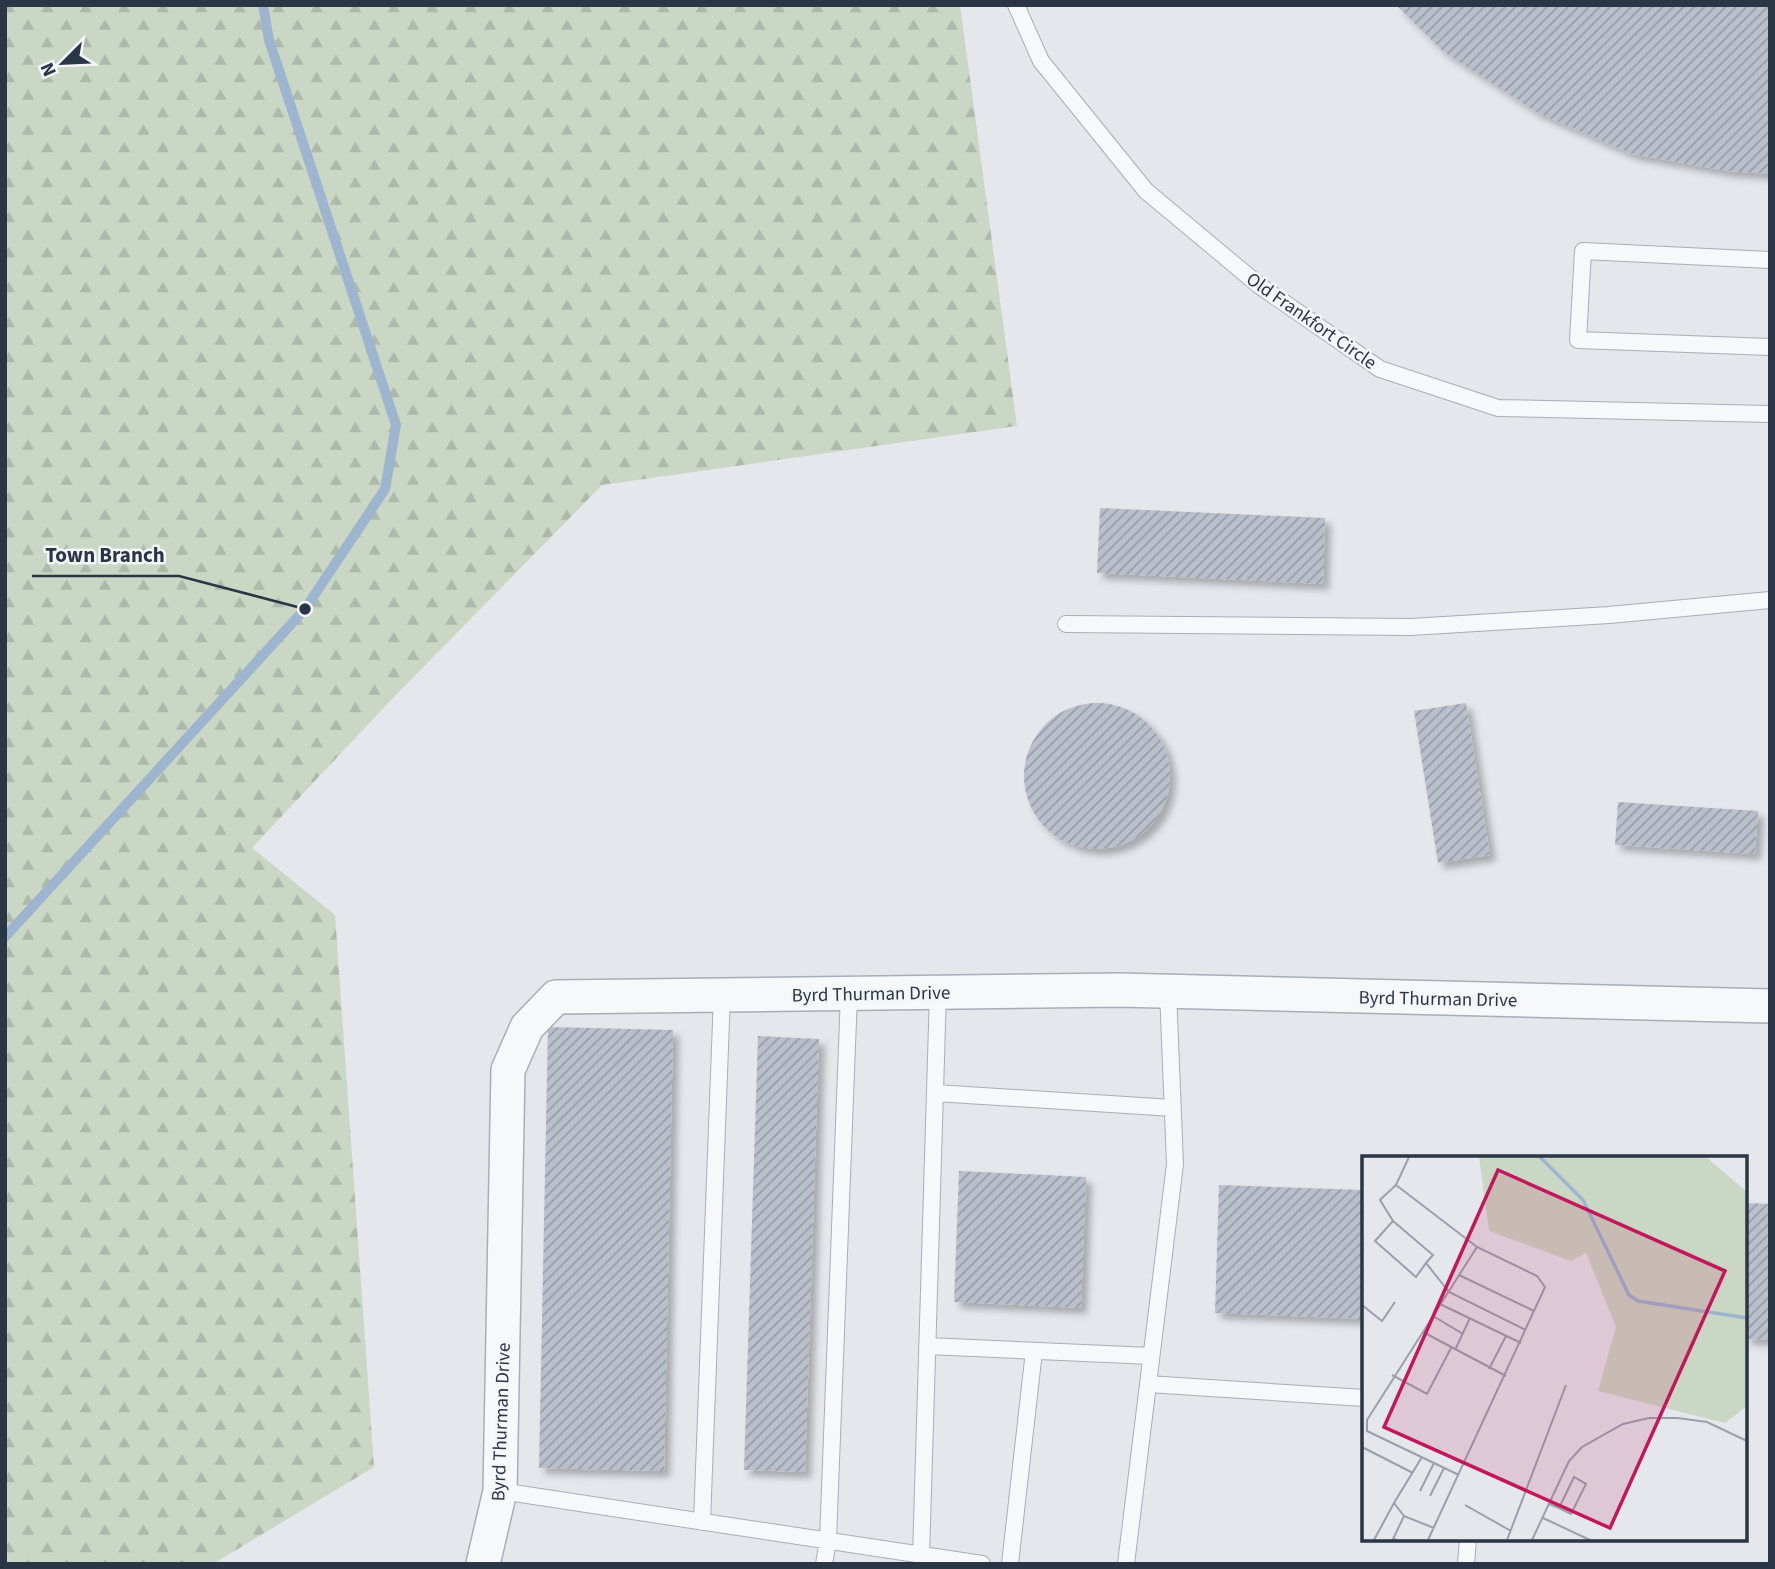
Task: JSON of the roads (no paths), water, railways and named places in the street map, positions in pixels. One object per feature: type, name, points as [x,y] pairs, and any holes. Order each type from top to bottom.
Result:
[{"type":"street","name":"Byrd Thurman Drive","points":[[484,1564],[500,1491],[508,1070],[527,1027],[556,998],[1168,991],[1770,1006]]},
{"type":"lane","name":"Old Frankfort Circle","points":[[1016,5],[1041,61],[1146,191],[1260,286],[1380,369],[1498,408],[1770,414]]},
{"type":"lane","points":[[1770,260],[1583,251],[1578,340],[1770,347]]},
{"type":"lane","points":[[1066,624],[1410,627],[1609,615],[1770,600]]},
{"type":"lane","points":[[1126,1564],[1175,1164],[1168,991]]},
{"type":"lane","points":[[921,1556],[939,992]]},
{"type":"lane","points":[[824,1564],[828,1540],[849,993]]},
{"type":"lane","points":[[702,1522],[722,995]]},
{"type":"lane","points":[[936,1093],[1173,1108]]},
{"type":"lane","points":[[927,1346],[1151,1356]]},
{"type":"lane","points":[[1010,1564],[1034,1350]]},
{"type":"lane","points":[[1148,1384],[1362,1398]]},
{"type":"lane","points":[[500,1491],[982,1564]]},
{"type":"lane","points":[[1466,1564],[1468,1541]]},
{"type":"waterway","points":[[5,937],[305,609],[385,489],[396,425],[269,40],[263,5]]},
{"type":"place","name":"Town Branch","points":[[305,609]]}]
